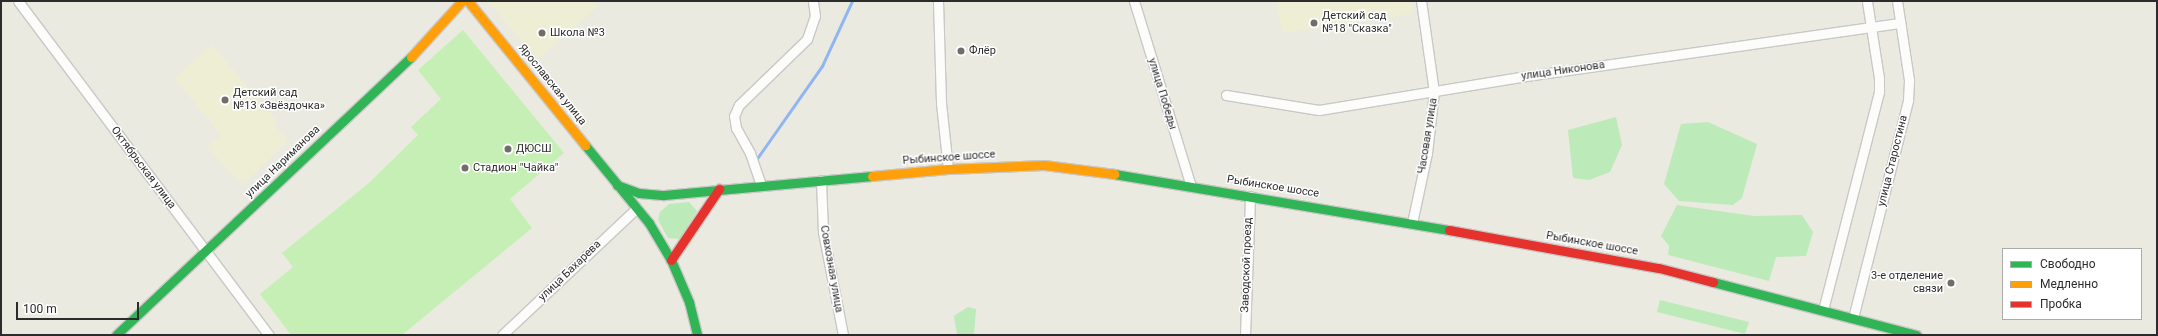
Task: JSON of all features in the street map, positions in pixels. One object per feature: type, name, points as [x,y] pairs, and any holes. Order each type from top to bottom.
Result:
[{"type":"main road","name":"улица Нариманова","points":[[116,335],[206,252],[411,56],[462,1]]},
{"type":"main road","name":"Ярославская улица","points":[[468,1],[638,208],[657,234],[671,260],[689,302],[697,335]]},
{"type":"main road","name":"Рыбинское шоссе","points":[[617,184],[652,195],[948,169],[1044,165],[1079,168],[1412,222],[1659,268],[1916,335]]},
{"type":"main road","points":[[671,260],[719,189]]},
{"type":"street","name":"Октябрьская улица","points":[[18,1],[269,335]]},
{"type":"street","points":[[761,185],[750,153],[736,128],[734,116],[739,105],[807,39],[815,16],[813,1]]},
{"type":"street","points":[[938,1],[941,103],[948,169]]},
{"type":"street","name":"улица Победы","points":[[1134,1],[1191,186]]},
{"type":"street","name":"Часовая улица","points":[[1412,222],[1427,153],[1434,92],[1421,1]]},
{"type":"street","points":[[1823,310],[1879,92],[1868,1]]},
{"type":"street","name":"улица Старостина","points":[[1853,318],[1908,100],[1909,80],[1897,1]]},
{"type":"street","name":"улица Никонова","points":[[1226,95],[1319,110],[1900,22]]},
{"type":"street","name":"Совхозная улица","points":[[821,180],[823,232],[843,335]]},
{"type":"street","name":"Заводской проезд","points":[[1245,335],[1250,196]]},
{"type":"street","name":"улица Бахарева","points":[[502,335],[638,208]]},
{"type":"shaded area","name":"Школа №3","points":[[487,1],[593,1],[598,6],[538,59]]},
{"type":"shaded area","name":"Детский сад №18 \"Сказка\"","points":[[1277,1],[1411,1],[1413,14],[1282,33]]},
{"type":"shaded area","name":"Детский сад №13 «Звёздочка»","points":[[212,45],[277,121],[274,125],[288,141],[243,185],[207,147],[221,135],[174,78]]},
{"type":"green space","name":"Стадион \"Чайка\"","points":[[463,30],[564,153],[510,199],[532,228],[402,335],[291,335],[260,294],[293,267],[282,253],[369,183],[418,135],[411,127],[441,99],[418,70]]},
{"type":"green space","points":[[1616,117],[1622,145],[1610,172],[1589,180],[1573,178],[1568,130]]},
{"type":"green space","points":[[1708,122],[1757,144],[1742,198],[1733,205],[1679,201],[1664,184],[1681,124]]},
{"type":"green space","points":[[689,202],[697,211],[680,239],[668,238],[658,220],[660,212],[669,204]]},
{"type":"green space","points":[[1677,205],[1754,216],[1802,215],[1813,232],[1806,256],[1776,257],[1769,281],[1668,255],[1669,246],[1661,236]]},
{"type":"green space","points":[[1660,300],[1749,322],[1745,334],[1657,312]]},
{"type":"green space","points":[[968,307],[976,309],[974,335],[957,335],[954,316]]},
{"type":"waterway","points":[[756,160],[822,66],[852,1]]},
{"type":"traffic: fast","points":[[116,335],[411,57]]},
{"type":"traffic: fast","points":[[585,145],[649,223],[671,260],[689,302],[697,335]]},
{"type":"traffic: fast","points":[[1114,174],[1449,230]]},
{"type":"traffic: fast","points":[[617,185],[639,193],[664,195],[872,176]]},
{"type":"traffic: fast","points":[[1713,282],[1916,335]]},
{"type":"traffic: slow","points":[[411,57],[462,1]]},
{"type":"traffic: slow","points":[[468,1],[585,145]]},
{"type":"traffic: slow","points":[[872,176],[948,169],[1044,165],[1114,174]]},
{"type":"traffic: jam","points":[[671,260],[719,189]]},
{"type":"traffic: jam","points":[[1449,230],[1659,268],[1713,282]]},
{"type":"place","name":"Детский сад №18 \"Сказка\"","points":[[1314,23]]},
{"type":"place","name":"Школа №3","points":[[542,33]]},
{"type":"place","name":"Флёр","points":[[961,51]]},
{"type":"place","name":"Детский сад №13 «Звёздочка»","points":[[225,100]]},
{"type":"place","name":"ДЮСШ","points":[[508,149]]},
{"type":"place","name":"Стадион \"Чайка\"","points":[[465,168]]},
{"type":"place","name":"3-е отделение связи","points":[[1951,283]]}]
